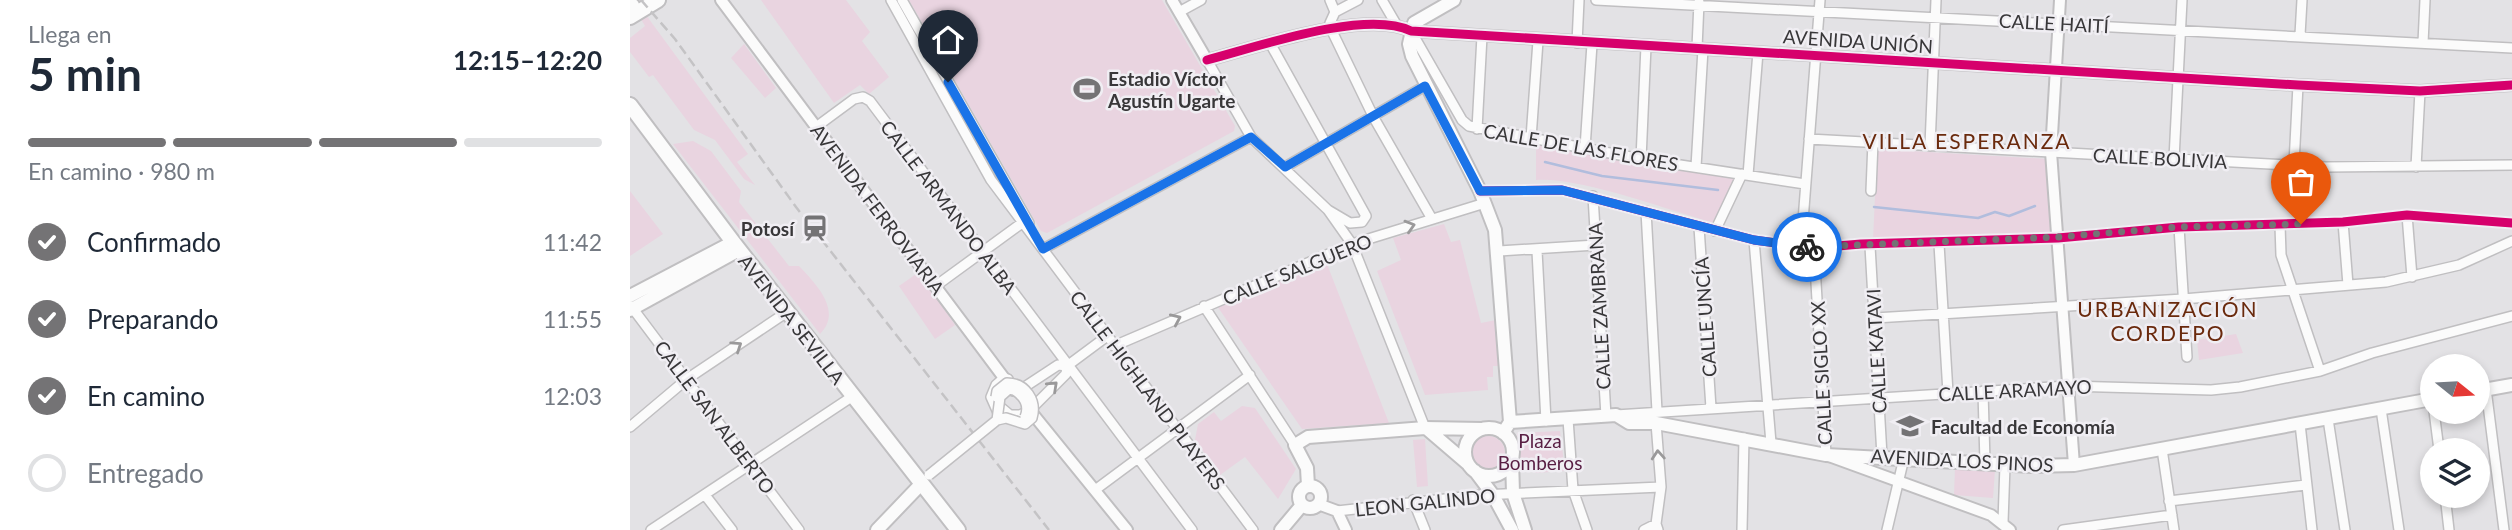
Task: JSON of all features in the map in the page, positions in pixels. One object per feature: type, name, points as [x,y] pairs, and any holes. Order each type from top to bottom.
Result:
[{"type":"main road","points":[[634,7],[658,0]]},
{"type":"main road","points":[[1454,0],[1422,16],[1411,31],[1412,56],[1482,197],[1495,230],[1499,251],[1506,428],[1510,441],[1513,493],[1520,530]]},
{"type":"main road","name":"AVENIDA SEVILLA","points":[[630,105],[853,396],[925,479],[958,530]]},
{"type":"main road","points":[[631,305],[736,246]]},
{"type":"main road","points":[[2490,389],[2512,385]]},
{"type":"main road","name":"AVENIDA LOS PINOS","points":[[1611,415],[1629,423],[1657,417],[1826,455],[1882,456],[2005,465],[2074,465],[2420,401]]},
{"type":"main road","points":[[1308,486],[1307,468],[1295,445],[1308,437],[1425,428],[1506,428],[1611,415]]},
{"type":"main road","points":[[1425,428],[1471,467],[1520,530]]},
{"type":"main road","points":[[1471,467],[1467,443],[1482,429]]},
{"type":"main road","points":[[1471,467],[1489,476],[1497,475],[1509,465],[1512,458]]},
{"type":"main road","points":[[877,530],[925,479]]},
{"type":"main road","points":[[1302,505],[1309,508],[1318,504],[1320,492],[1308,486]]},
{"type":"main road","points":[[1281,530],[1302,505],[1300,492],[1308,486]]},
{"type":"street","name":"AVENIDA FERROVIARIA","points":[[721,0],[937,285],[1003,378],[1127,530]]},
{"type":"street","points":[[891,0],[991,180],[1043,249]]},
{"type":"street","points":[[902,0],[1043,249]]},
{"type":"street","points":[[1172,0],[1251,137],[1328,210],[1352,244],[1425,428]]},
{"type":"street","points":[[1179,12],[1201,0]]},
{"type":"street","points":[[1330,0],[1335,12]]},
{"type":"street","points":[[1359,0],[1335,12],[1330,23],[1331,29],[1374,118],[1432,219]]},
{"type":"street","points":[[1382,0],[1396,24]]},
{"type":"street","points":[[1577,43],[1579,0]]},
{"type":"street","name":"CALLE HAITÍ","points":[[1596,0],[1699,2],[1819,12],[2512,48]]},
{"type":"street","points":[[1801,247],[1819,0]]},
{"type":"street","points":[[1930,146],[1936,0]]},
{"type":"street","points":[[2060,0],[2051,152],[2074,465]]},
{"type":"street","points":[[2174,159],[2182,0]]},
{"type":"street","points":[[2300,35],[2302,0]]},
{"type":"street","points":[[2423,43],[2425,0]]},
{"type":"street","points":[[1696,167],[1699,2]]},
{"type":"street","name":"AVENIDA UNIÓN","points":[[1208,60],[1331,29],[1396,24],[1411,31],[1538,41],[1700,48],[2298,85],[2420,91],[2512,85]]},
{"type":"street","name":"CALLE DE LAS FLORES","points":[[1411,31],[1462,120],[1477,129],[1641,159],[1805,184]]},
{"type":"street","points":[[1477,129],[1482,36]]},
{"type":"street","points":[[1531,138],[1538,41]]},
{"type":"street","points":[[1270,43],[1366,216],[1362,222],[1354,223],[1328,210]]},
{"type":"street","points":[[1586,148],[1592,44]]},
{"type":"street","points":[[1641,159],[1646,46]]},
{"type":"street","points":[[1716,231],[1745,174],[1758,52]]},
{"type":"street","points":[[2294,164],[2298,85]]},
{"type":"street","points":[[1285,167],[1374,118],[1425,86]]},
{"type":"street","points":[[2417,167],[2420,91]]},
{"type":"street","name":"CALLE ARMANDO ALBA","points":[[816,127],[854,99],[863,97],[870,102],[1192,530]]},
{"type":"street","points":[[1043,249],[1251,137]]},
{"type":"street","name":"CALLE BOLIVIA","points":[[1809,139],[2294,164],[2417,167],[2512,165]]},
{"type":"street","points":[[1871,191],[1874,142]]},
{"type":"street","points":[[991,180],[1000,175]]},
{"type":"street","name":"CALLE SALGUERO","points":[[1114,346],[1352,244],[1432,219],[1482,197],[1540,188],[1593,196],[1754,240],[1814,248],[1939,244],[2179,227],[2343,222],[2407,215],[2512,223]]},
{"type":"street","name":"CALLE ZAMBRANA","points":[[1593,196],[1611,415]]},
{"type":"street","points":[[1644,530],[1657,527],[1661,487],[1646,211]]},
{"type":"street","points":[[2407,215],[2412,277]]},
{"type":"street","points":[[2343,222],[2348,285]]},
{"type":"street","points":[[937,285],[1022,223]]},
{"type":"street","points":[[2280,225],[2281,256],[2320,370]]},
{"type":"street","name":"CALLE UNCÍA","points":[[1699,227],[1711,408]]},
{"type":"street","points":[[2179,227],[2187,357]]},
{"type":"street","points":[[1754,240],[1771,443]]},
{"type":"street","points":[[1875,318],[2183,299],[2348,285],[2412,277],[2459,265],[2512,241]]},
{"type":"street","points":[[1939,244],[1948,393]]},
{"type":"street","points":[[1499,251],[1537,251],[1596,245]]},
{"type":"street","name":"CALLE KATAVI","points":[[1870,246],[1882,456]]},
{"type":"street","name":"CALLE SIGLO XX","points":[[1814,248],[1826,455]]},
{"type":"street","name":"CALLE HIGHLAND PLAYERS","points":[[1043,249],[1106,337],[1253,530]]},
{"type":"street","points":[[1537,251],[1546,421]]},
{"type":"street","name":"CALLE SAN ALBERTO","points":[[631,305],[799,530]]},
{"type":"street","points":[[1204,306],[1295,445]]},
{"type":"street","points":[[630,427],[687,379],[787,312]]},
{"type":"street","name":"CALLE ARAMAYO","points":[[1657,417],[1711,408],[2068,386],[2211,390],[2273,382],[2512,316]]},
{"type":"street","points":[[1023,388],[1058,365],[1067,366],[1106,337]]},
{"type":"street","points":[[1031,412],[1023,388],[1016,381],[1003,378],[996,385],[991,397],[996,412],[1002,418],[1015,422],[1031,412],[1066,374],[1067,366]]},
{"type":"street","points":[[1095,490],[1250,375]]},
{"type":"street","points":[[925,479],[997,420],[1006,418],[1025,424],[1032,418],[1034,412],[1028,393],[1013,383],[1002,386],[996,397],[997,404],[1010,415],[1031,412]]},
{"type":"street","points":[[997,420],[1000,397],[1009,390],[1014,390],[1024,399],[1031,412]]},
{"type":"street","points":[[1983,391],[1985,463]]},
{"type":"street","points":[[651,530],[853,396]]},
{"type":"street","points":[[2381,409],[2399,530]]},
{"type":"street","points":[[1568,419],[1573,490],[1587,530]]},
{"type":"street","points":[[2328,419],[2345,530]]},
{"type":"street","points":[[2300,424],[2312,530]]},
{"type":"street","points":[[2487,424],[2504,530]]},
{"type":"street","points":[[1742,530],[1744,438]]},
{"type":"street","points":[[2162,449],[2174,530]]},
{"type":"street","points":[[1826,455],[1898,479],[2007,526],[2005,465]]},
{"type":"street","points":[[1887,530],[1904,458]]},
{"type":"street","points":[[2169,501],[2306,485]]},
{"type":"street","name":"LEON GALINDO","points":[[1337,511],[1412,500],[1661,487]]},
{"type":"street","points":[[705,495],[732,530]]},
{"type":"street","points":[[1412,500],[1425,530]]},
{"type":"street","points":[[1318,504],[1337,511],[1346,530]]},
{"type":"street","points":[[2446,508],[2449,530]]},
{"type":"street","points":[[2063,530],[2172,514]]},
{"type":"green space","points":[[761,0],[846,0],[870,32],[862,41],[889,77],[869,94],[860,85],[834,103]]},
{"type":"green space","name":"Estadio Víctor Agustín Ugarte","points":[[909,0],[1162,0],[1235,126],[1234,131],[1047,233],[1041,231]]},
{"type":"green space","points":[[646,15],[748,154],[737,162],[755,185],[744,179],[715,140],[694,130],[653,75],[649,77],[630,52],[630,38],[645,26],[641,19]]},
{"type":"green space","points":[[744,44],[776,88],[765,98],[731,58]]},
{"type":"green space","points":[[693,141],[711,151],[741,191],[739,202],[789,266],[799,266],[819,289],[828,307],[829,316],[820,334],[673,144]]},
{"type":"green space","points":[[1536,142],[1550,148],[1736,178],[1714,223],[1600,189],[1555,180],[1536,180]]},
{"type":"green space","points":[[1877,149],[2047,159],[2051,233],[1873,241]]},
{"type":"green space","points":[[630,191],[663,234],[630,256]]},
{"type":"green space","points":[[1444,224],[1451,242],[1460,240],[1481,323],[1496,320],[1499,366],[1493,366],[1493,377],[1487,377],[1488,390],[1425,395],[1377,271],[1401,260],[1393,238]]},
{"type":"green space","points":[[1325,259],[1389,423],[1302,429],[1217,306]]},
{"type":"green space","points":[[919,272],[955,325],[935,339],[899,286]]},
{"type":"green space","points":[[2236,334],[2243,353],[2199,360],[2197,340]]},
{"type":"green space","points":[[1242,406],[1255,408],[1296,469],[1278,499],[1245,457],[1220,475],[1195,440],[1198,424],[1214,412],[1221,421]]},
{"type":"green space","name":"Plaza Bomberos","points":[[1560,431],[1565,471],[1536,473],[1533,469],[1519,470],[1517,433]]},
{"type":"green space","points":[[1488,436],[1500,441],[1505,453],[1500,465],[1488,470],[1476,465],[1471,453],[1476,441]]},
{"type":"green space","points":[[1425,439],[1428,486],[1417,487],[1413,440]]},
{"type":"green space","points":[[1955,467],[1995,470],[1993,498],[1954,495]]},
{"type":"waterway","points":[[1545,162],[1602,176],[1718,190]]},
{"type":"waterway","points":[[1874,207],[1978,218],[1995,212],[2009,216],[2035,206]]},
{"type":"railway","points":[[641,0],[675,39],[796,207],[1049,530]]},
{"type":"cycle path","points":[[1207,60],[1310,32],[1367,24],[1391,25],[1411,31],[2298,85],[2420,91],[2512,85]]},
{"type":"cycle path","points":[[1480,191],[1562,190],[1754,240],[1814,248],[2058,238],[2179,227],[2343,222],[2407,215],[2512,223]]},
{"type":"way so far","points":[[1807,247],[1939,244],[2179,227],[2301,224]]},
{"type":"place","name":"Estadio Víctor Agustín Ugarte","points":[[1087,89]]},
{"type":"place","name":"Potosí","points":[[815,228]]},
{"type":"place","name":"Facultad de Economía","points":[[1910,426]]},
{"type":"district","name":"VILLA ESPERANZA","points":[[1967,140]]},
{"type":"district","name":"URBANIZACIÓN CORDEPO","points":[[2168,320]]},
{"type":"route","points":[[948,82],[1043,249],[1251,137],[1285,167],[1374,118],[1425,86],[1480,191],[1540,188],[1562,190],[1754,240],[1807,247]]}]
